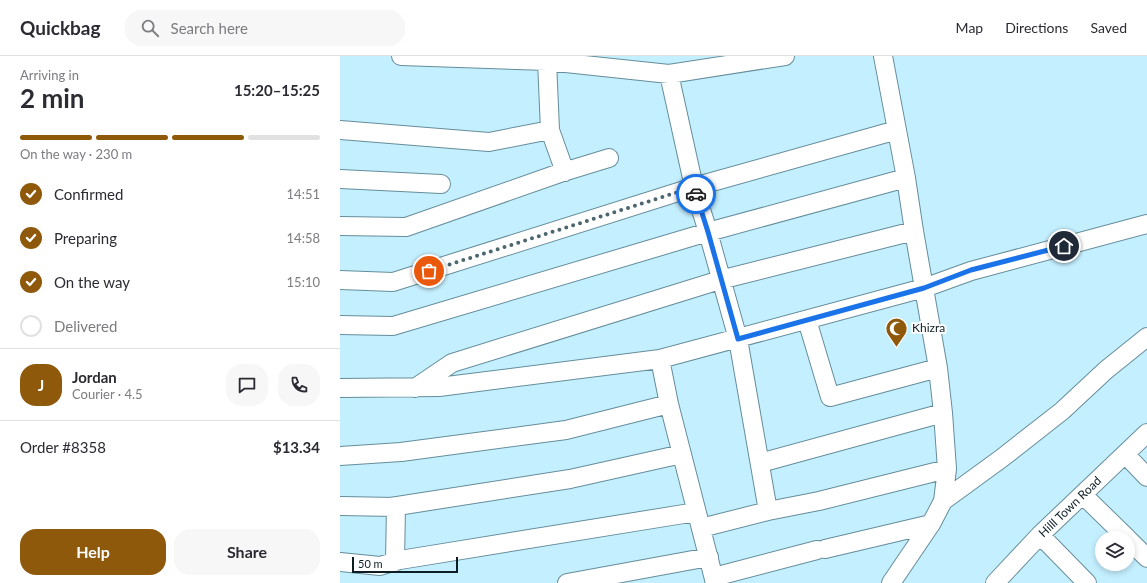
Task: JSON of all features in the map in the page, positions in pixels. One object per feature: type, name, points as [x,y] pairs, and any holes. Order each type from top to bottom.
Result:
[{"type":"street","points":[[402,56],[539,59],[669,74],[785,56]]},
{"type":"street","points":[[883,56],[906,178],[938,368],[947,469],[943,501],[931,524],[891,583]]},
{"type":"street","points":[[539,59],[550,130],[565,172]]},
{"type":"street","points":[[669,74],[694,187],[738,339],[768,511]]},
{"type":"street","points":[[340,130],[488,142],[550,130]]},
{"type":"street","points":[[340,280],[393,282],[694,187],[897,130]]},
{"type":"street","points":[[340,226],[406,227],[609,158]]},
{"type":"street","points":[[340,325],[392,326],[708,232],[906,178]]},
{"type":"street","points":[[340,180],[441,184]]},
{"type":"street","points":[[340,388],[439,388],[660,359],[924,288],[971,270],[1147,224]]},
{"type":"street","points":[[415,388],[452,363],[720,280],[914,231]]},
{"type":"street","points":[[807,320],[830,397],[938,368]]},
{"type":"street","points":[[943,501],[1002,458],[1062,411],[1106,370],[1147,337]]},
{"type":"street","points":[[660,359],[669,404],[715,580],[821,550],[931,524]]},
{"type":"street","points":[[340,456],[401,452],[566,430],[669,404]]},
{"type":"street","points":[[760,463],[943,413]]},
{"type":"street","name":"Hilll Town Road","points":[[1001,581],[1040,536],[1147,433]]},
{"type":"street","points":[[340,506],[391,507],[570,479],[682,454]]},
{"type":"street","points":[[1125,454],[1147,477]]},
{"type":"street","points":[[340,562],[380,566],[395,562],[768,511],[819,501],[947,469]]},
{"type":"street","points":[[1083,495],[1119,531]]},
{"type":"street","points":[[391,507],[396,508],[395,562]]},
{"type":"street","points":[[1040,536],[1087,583]]},
{"type":"street","points":[[1135,547],[1147,558]]},
{"type":"street","points":[[567,583],[709,557]]},
{"type":"way so far","points":[[429,271],[694,187],[696,194]]},
{"type":"place","name":"Khizra","points":[[896,348]]},
{"type":"route","points":[[696,194],[738,339],[924,288],[971,270],[1064,246]]}]
